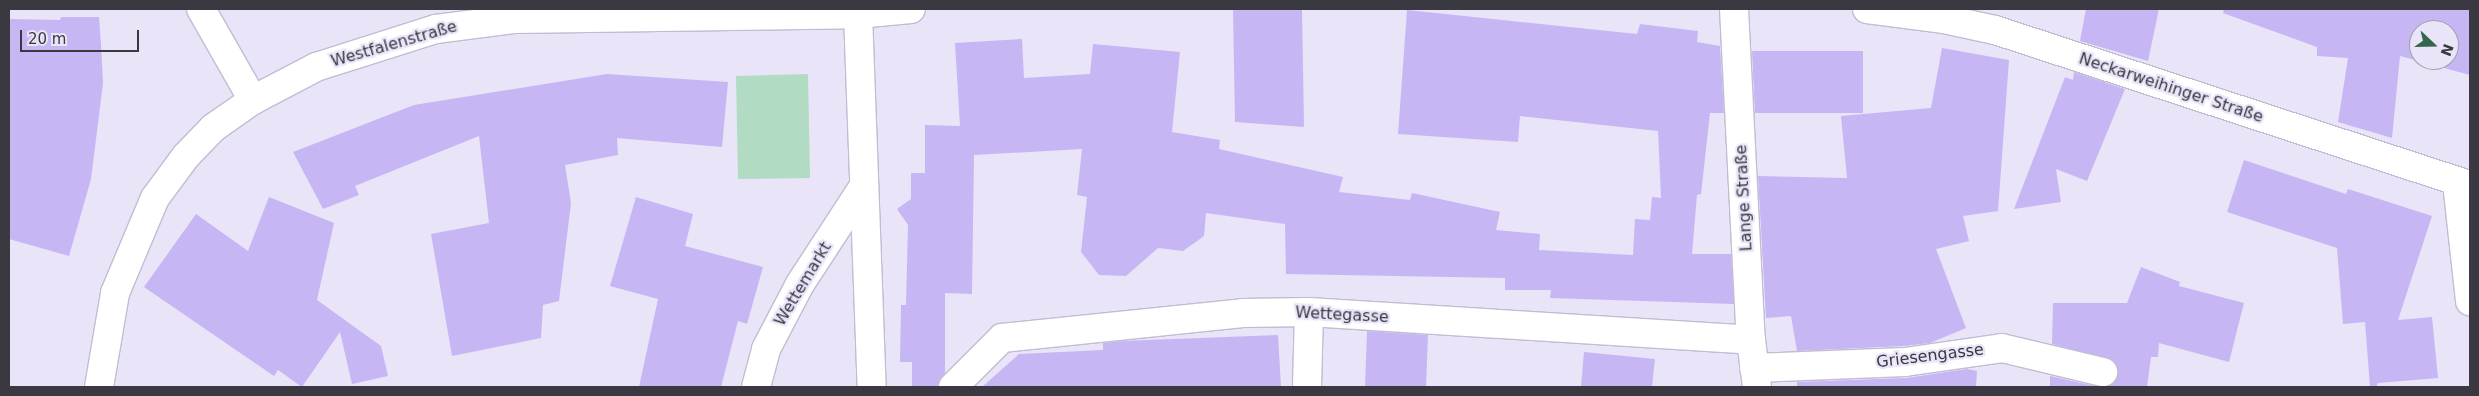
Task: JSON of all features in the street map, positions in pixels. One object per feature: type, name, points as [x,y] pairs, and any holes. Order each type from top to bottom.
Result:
[{"type":"street","points":[[201,9],[253,100]]},
{"type":"street","name":"Westfalenstraße","points":[[99,387],[115,293],[155,198],[186,156],[213,128],[253,100],[316,67],[436,29],[542,12],[858,14],[912,9]]},
{"type":"street","name":"Lange Straße","points":[[1734,9],[1751,340],[1756,378]]},
{"type":"street","name":"Neckarweihinger Straße","points":[[1867,9],[1944,19],[1995,30],[2464,184]]},
{"type":"street","points":[[858,14],[872,387]]},
{"type":"street","points":[[2464,184],[2470,300]]},
{"type":"street","name":"Wettemarkt","points":[[756,387],[766,349],[800,284],[864,186]]},
{"type":"street","points":[[1307,387],[1309,312]]},
{"type":"street","name":"Wettegasse","points":[[953,387],[1002,338],[1243,313],[1309,312],[1751,340]]},
{"type":"street","name":"Griesengasse","points":[[1756,378],[1905,362],[2002,348],[2103,372]]},
{"type":"green space","points":[[808,74],[810,178],[738,179],[736,76]]},
{"type":"building","points":[[1233,9],[1302,9],[1304,127],[1235,122]]},
{"type":"building","points":[[2086,9],[2159,9],[2148,61],[2080,41]]},
{"type":"building","points":[[2224,9],[2470,9],[2470,75],[2452,70],[2459,70],[2459,20],[2409,20],[2409,58],[2400,56],[2392,138],[2338,122],[2348,58],[2317,56],[2317,47],[2223,13]]},
{"type":"building","points":[[1407,10],[1637,34],[1640,24],[1698,31],[1697,42],[1720,46],[1724,113],[1710,113],[1701,194],[1697,195],[1692,254],[1731,254],[1734,304],[1550,298],[1551,290],[1505,290],[1505,278],[1286,274],[1285,224],[1206,213],[1204,236],[1183,251],[1158,248],[1126,276],[1099,275],[1081,252],[1087,197],[1077,195],[1082,149],[974,155],[972,294],[945,293],[945,373],[938,387],[912,387],[912,362],[900,362],[901,305],[906,305],[908,225],[897,209],[911,199],[911,173],[925,173],[925,125],[960,126],[955,43],[1022,39],[1024,78],[1090,74],[1093,44],[1180,52],[1172,132],[1220,140],[1219,149],[1343,177],[1339,192],[1410,200],[1412,193],[1500,212],[1496,230],[1540,234],[1539,250],[1633,255],[1635,219],[1650,220],[1652,197],[1661,198],[1658,131],[1520,116],[1518,142],[1398,134]]},
{"type":"building","points":[[61,17],[99,17],[103,83],[91,179],[69,256],[9,239],[9,19],[60,20]]},
{"type":"building","points":[[1942,48],[2009,60],[1998,211],[1963,216],[1969,241],[1936,249],[1966,328],[1930,343],[1797,351],[1791,316],[1766,318],[1758,176],[1847,178],[1841,116],[1931,108]]},
{"type":"building","points":[[1752,51],[1863,51],[1863,113],[1755,113]]},
{"type":"building","points":[[2074,72],[2125,89],[2087,181],[2056,169],[2061,202],[2014,209],[2065,77],[2073,80]]},
{"type":"building","points":[[607,74],[728,82],[722,147],[617,138],[618,155],[565,165],[571,203],[559,301],[543,305],[541,338],[452,356],[431,234],[489,223],[479,136],[355,186],[359,195],[323,209],[293,152],[414,105]]},
{"type":"building","points":[[2244,160],[2346,194],[2348,189],[2432,216],[2398,320],[2432,317],[2438,378],[2378,383],[2376,387],[2370,387],[2365,322],[2343,324],[2337,248],[2227,212]]},
{"type":"building","points":[[269,197],[334,223],[317,300],[381,346],[388,376],[352,384],[340,332],[302,387],[278,370],[274,376],[144,287],[196,214],[248,251]]},
{"type":"building","points":[[636,197],[693,214],[685,246],[763,267],[747,324],[738,321],[721,387],[639,387],[658,299],[610,286]]},
{"type":"building","points":[[2141,267],[2180,282],[2179,286],[2244,303],[2229,362],[2159,343],[2158,357],[2151,357],[2147,387],[2100,387],[2114,383],[2118,376],[2113,360],[2052,344],[2053,303],[2127,303]]},
{"type":"building","points":[[1367,331],[1428,335],[1426,387],[1365,387]]},
{"type":"building","points":[[1278,335],[1281,387],[982,387],[1019,354],[1103,350],[1103,343],[1122,341]]},
{"type":"building","points":[[1584,352],[1655,359],[1652,387],[1581,387]]},
{"type":"building","points":[[1967,369],[1977,371],[1976,387],[1797,387],[1797,382],[1906,378]]},
{"type":"building","points":[[2050,376],[2099,387],[2050,387]]}]
